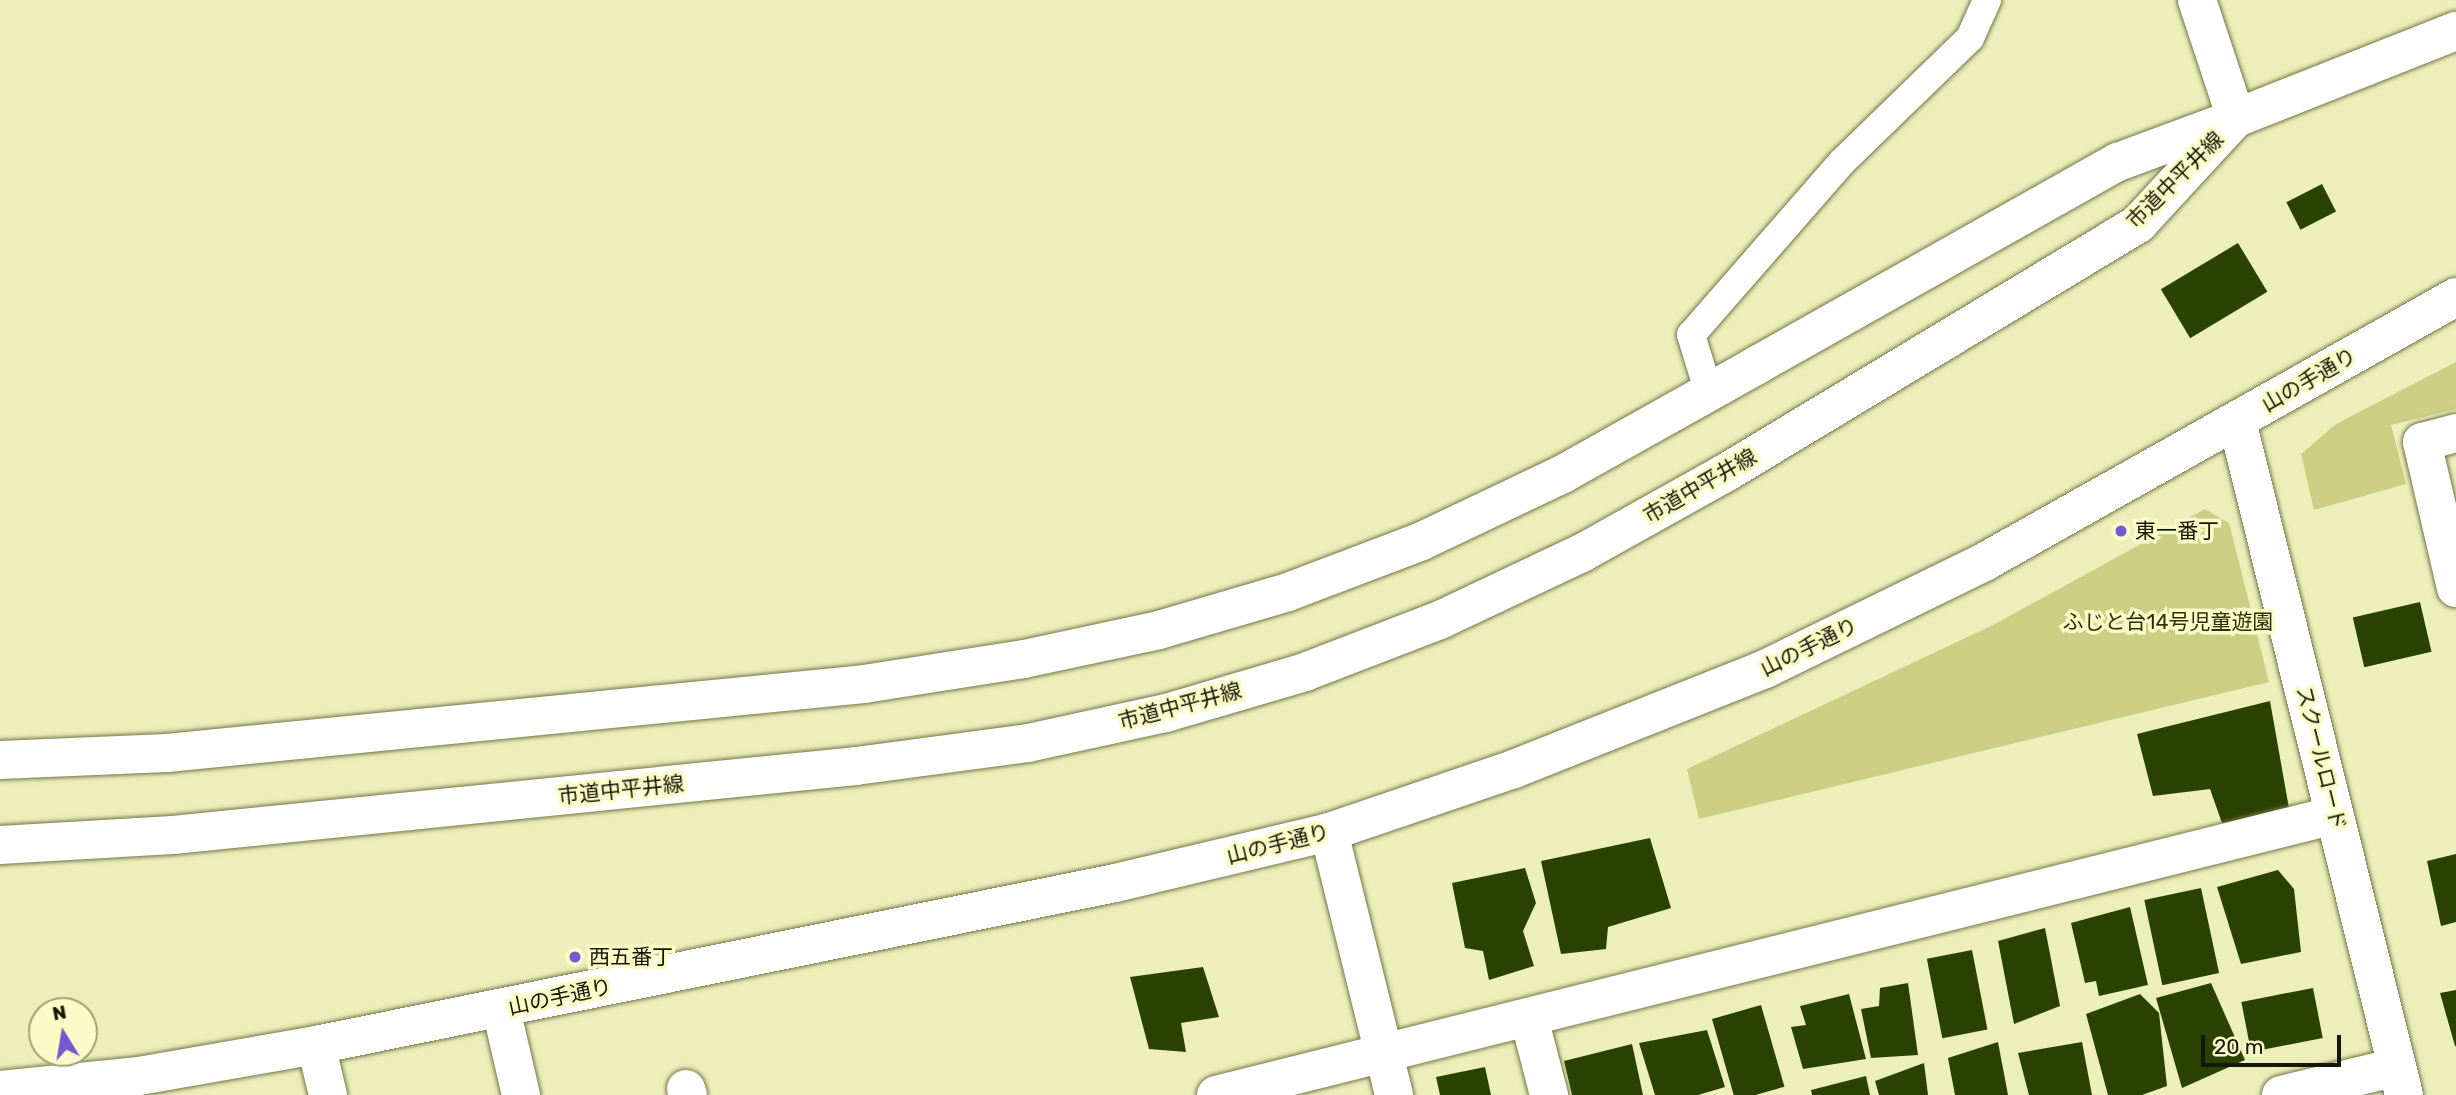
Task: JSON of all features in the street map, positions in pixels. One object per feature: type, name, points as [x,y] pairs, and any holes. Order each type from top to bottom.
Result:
[{"type":"main road","points":[[2197,0],[2236,118],[2456,31]]},
{"type":"main road","name":"市道中平井線","points":[[0,761],[167,753],[864,684],[1024,659],[1146,633],[1288,592],[1422,541],[1563,474],[2118,162],[2236,118]]},
{"type":"main road","name":"市道中平井線","points":[[0,845],[173,835],[856,766],[1028,743],[1166,713],[1305,671],[1440,620],[1582,554],[1727,472],[2139,223],[2236,118]]},
{"type":"main road","name":"山の手通り","points":[[0,1090],[139,1076],[316,1045],[1115,883],[1329,832],[1514,769],[1765,669],[1986,561],[2456,297]]},
{"type":"main road","name":"スクールロード","points":[[2237,421],[2400,1081]]},
{"type":"main road","points":[[2456,433],[2422,442],[2456,588]]},
{"type":"main road","points":[[1216,1095],[2335,815]]},
{"type":"main road","points":[[1329,832],[1394,1095]]},
{"type":"main road","points":[[501,1009],[521,1095]]},
{"type":"main road","points":[[1529,1018],[1549,1095]]},
{"type":"main road","points":[[316,1045],[328,1095]]},
{"type":"main road","points":[[2281,1095],[2400,1081]]},
{"type":"lane","points":[[1709,393],[1691,335],[1842,162],[1970,38],[1987,0]]},
{"type":"green space","points":[[2456,362],[2456,409],[2391,425],[2406,484],[2314,510],[2301,454],[2336,424]]},
{"type":"green space","name":"ふじと台14号児童遊園","points":[[2205,509],[2229,523],[2269,682],[1699,819],[1687,769],[1993,625]]},
{"type":"building","points":[[2322,184],[2336,212],[2300,230],[2286,202]]},
{"type":"building","points":[[2238,243],[2267,292],[2190,338],[2161,289]]},
{"type":"building","points":[[2420,602],[2431,652],[2364,667],[2353,618]]},
{"type":"building","points":[[2270,701],[2290,814],[2222,823],[2210,789],[2153,796],[2137,734]]},
{"type":"building","points":[[1650,838],[1671,908],[1608,927],[1606,949],[1561,954],[1541,861]]},
{"type":"building","points":[[2456,854],[2456,922],[2441,926],[2427,861]]},
{"type":"building","points":[[1525,868],[1536,903],[1523,931],[1534,966],[1489,980],[1483,951],[1465,948],[1452,883]]},
{"type":"building","points":[[2278,870],[2294,889],[2301,952],[2241,964],[2217,887]]},
{"type":"building","points":[[2201,888],[2219,973],[2162,985],[2144,900]]},
{"type":"building","points":[[2130,907],[2148,985],[2099,996],[2096,981],[2085,983],[2071,923]]},
{"type":"building","points":[[2045,928],[2060,1006],[2014,1024],[1998,941]]},
{"type":"building","points":[[1972,950],[1987,1030],[1942,1038],[1927,959]]},
{"type":"building","points":[[1203,967],[1219,1017],[1181,1023],[1186,1052],[1149,1049],[1130,977]]},
{"type":"building","points":[[1908,983],[1918,1055],[1871,1058],[1861,1009],[1879,1006],[1880,988]]},
{"type":"building","points":[[2211,983],[2245,1060],[2182,1088],[2156,998]]},
{"type":"building","points":[[2313,988],[2323,1038],[2251,1052],[2241,1002]]},
{"type":"building","points":[[2456,990],[2456,1046],[2455,1046],[2440,993]]},
{"type":"building","points":[[1849,994],[1866,1059],[1803,1069],[1791,1027],[1806,1025],[1800,1006]]},
{"type":"building","points":[[2140,994],[2159,1013],[2167,1086],[2142,1095],[2108,1095],[2086,1014]]},
{"type":"building","points":[[1761,1005],[1784,1087],[1756,1095],[1734,1095],[1712,1019]]},
{"type":"building","points":[[1707,1030],[1725,1087],[1698,1095],[1655,1095],[1639,1043]]},
{"type":"building","points":[[1998,1042],[2008,1095],[1955,1095],[1948,1058]]},
{"type":"building","points":[[2082,1042],[2092,1095],[2029,1095],[2018,1053]]},
{"type":"building","points":[[1632,1044],[1643,1095],[1572,1095],[1564,1061]]},
{"type":"building","points":[[1924,1063],[1928,1095],[1879,1095],[1875,1081]]},
{"type":"building","points":[[1485,1067],[1491,1095],[1440,1095],[1436,1077]]},
{"type":"building","points":[[1866,1076],[1870,1095],[1812,1095],[1811,1090]]},
{"type":"place","name":"東一番丁","points":[[2121,531]]},
{"type":"place","name":"西五番丁","points":[[575,957]]}]
